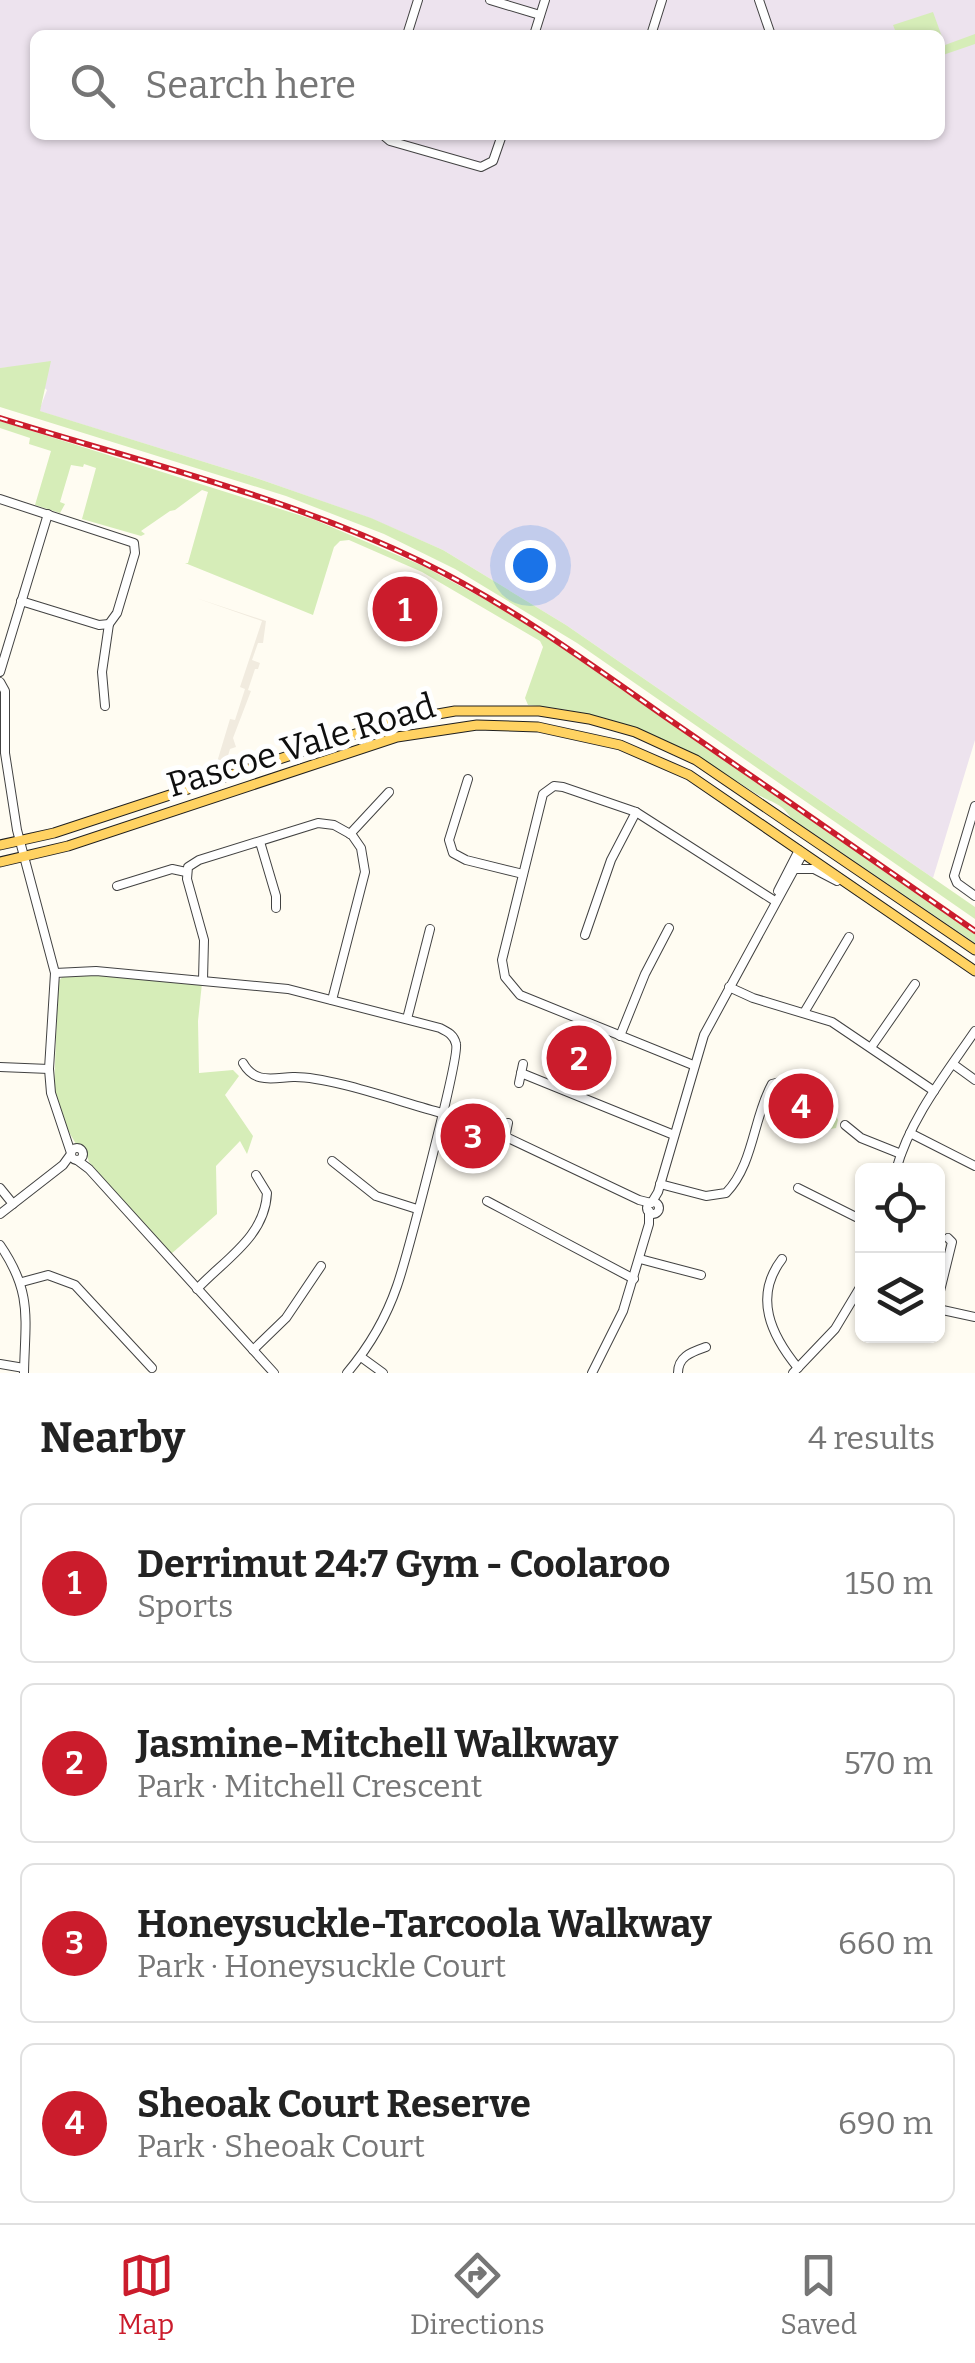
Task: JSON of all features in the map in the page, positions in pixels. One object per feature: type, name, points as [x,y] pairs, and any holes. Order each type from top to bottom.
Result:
[{"type":"main road","name":"Pascoe Vale Road","points":[[0,846],[413,718],[485,709],[539,710],[635,732],[676,749],[723,776],[975,950]]},
{"type":"main road","name":"Pascoe Vale Road","points":[[0,862],[68,846],[411,734],[456,726],[518,725],[580,734],[668,764],[712,790],[975,972]]},
{"type":"main road","points":[[351,736],[356,750]]},
{"type":"main road","points":[[801,851],[810,836]]},
{"type":"street","points":[[409,30],[418,0]]},
{"type":"street","points":[[490,0],[540,15]]},
{"type":"street","points":[[536,30],[545,0]]},
{"type":"street","points":[[653,30],[662,0]]},
{"type":"street","points":[[759,0],[769,30]]},
{"type":"street","points":[[390,140],[474,166],[494,161],[500,140]]},
{"type":"street","points":[[0,499],[134,543],[136,552],[117,614],[108,624],[102,678],[105,706]]},
{"type":"street","points":[[0,672],[48,514]]},
{"type":"street","points":[[21,601],[108,624]]},
{"type":"street","points":[[0,682],[5,691],[7,771],[20,842],[55,973],[49,1069],[62,1132],[89,1170],[274,1373]]},
{"type":"street","points":[[468,778],[450,840],[453,853],[523,874]]},
{"type":"street","points":[[693,1065],[520,995],[509,984],[502,960],[543,794],[548,788],[563,787],[636,812],[775,900]]},
{"type":"street","points":[[350,834],[390,792]]},
{"type":"street","points":[[975,806],[954,874],[956,883],[975,896]]},
{"type":"street","points":[[584,937],[605,876],[636,812]]},
{"type":"street","points":[[186,872],[200,860],[318,823],[334,825],[350,834],[361,848],[365,872],[332,1000]]},
{"type":"street","points":[[260,842],[276,896],[275,909]]},
{"type":"street","points":[[592,1373],[614,1335],[634,1279],[704,1035],[795,869],[801,851]]},
{"type":"street","points":[[775,900],[781,882],[801,851]]},
{"type":"street","points":[[115,886],[172,869],[186,872]]},
{"type":"street","points":[[795,869],[814,869],[846,882]]},
{"type":"street","points":[[186,872],[204,940],[203,980]]},
{"type":"street","points":[[620,1036],[670,926]]},
{"type":"street","points":[[407,1019],[430,927]]},
{"type":"street","points":[[805,1011],[848,936]]},
{"type":"street","points":[[55,973],[96,971],[288,989],[448,1032],[457,1045],[398,1285],[361,1357],[347,1373]]},
{"type":"street","points":[[872,1046],[915,984]]},
{"type":"street","points":[[729,987],[832,1022],[934,1090]]},
{"type":"street","points":[[898,1163],[934,1090],[975,1031]]},
{"type":"street","points":[[243,1062],[255,1077],[304,1077],[442,1113]]},
{"type":"street","points":[[952,1064],[975,1080]]},
{"type":"street","points":[[0,1067],[49,1069]]},
{"type":"street","points":[[521,1073],[674,1134]]},
{"type":"street","points":[[659,1188],[706,1196],[726,1193],[737,1178],[756,1134],[766,1096],[772,1084],[780,1082]]},
{"type":"street","points":[[503,1147],[508,1123]]},
{"type":"street","points":[[845,1125],[861,1138],[901,1154]]},
{"type":"street","points":[[910,1133],[975,1166]]},
{"type":"street","points":[[506,1137],[652,1207]]},
{"type":"street","points":[[0,1214],[76,1155]]},
{"type":"street","points":[[331,1160],[376,1196],[417,1209]]},
{"type":"street","points":[[197,1288],[256,1230],[267,1193],[256,1175]]},
{"type":"street","points":[[0,1188],[13,1204]]},
{"type":"street","points":[[798,1188],[855,1216]]},
{"type":"street","points":[[487,1200],[634,1279]]},
{"type":"street","points":[[945,1270],[952,1242],[948,1238]]},
{"type":"street","points":[[0,1245],[22,1282],[26,1316],[24,1370],[0,1364]]},
{"type":"street","points":[[640,1259],[702,1276]]},
{"type":"street","points":[[782,1259],[768,1285],[767,1310],[778,1342],[795,1371],[835,1329],[855,1296]]},
{"type":"street","points":[[252,1350],[286,1318],[320,1265]]},
{"type":"street","points":[[22,1282],[48,1275],[75,1285],[152,1368]]},
{"type":"street","points":[[945,1311],[975,1317]]},
{"type":"street","points":[[678,1373],[685,1356],[706,1347]]},
{"type":"street","points":[[361,1357],[384,1373]]},
{"type":"shaded area","points":[[0,0],[975,0],[975,740],[933,878],[566,625],[443,550],[370,518],[259,479],[39,411],[47,390],[18,367],[0,368]]},
{"type":"shaded area","points":[[196,598],[266,621],[263,643],[258,643],[252,660],[260,663],[233,738],[236,747],[230,749],[224,769],[214,772],[230,719],[235,720],[245,689],[240,687],[262,621]]},
{"type":"green space","points":[[933,12],[940,30],[895,30],[893,25]]},
{"type":"green space","points":[[975,34],[975,44],[945,54],[945,45]]},
{"type":"green space","points":[[51,361],[40,411],[259,479],[371,518],[443,550],[566,625],[975,907],[975,919],[577,643],[455,569],[384,534],[286,496],[0,407],[0,368]]},
{"type":"green space","points":[[0,421],[315,520],[423,566],[499,607],[576,657],[975,933],[975,943],[791,818],[779,805],[674,745],[593,715],[528,705],[525,698],[543,647],[540,641],[422,572],[349,540],[340,541],[334,547],[313,615],[185,563],[208,492],[202,490],[170,511],[141,531],[145,534],[141,536],[82,519],[96,468],[84,464],[71,465],[60,513],[35,505],[51,451],[29,444],[30,438],[0,428]]},
{"type":"green space","points":[[64,975],[202,983],[199,1073],[233,1070],[239,1076],[225,1095],[253,1136],[247,1154],[240,1141],[216,1166],[217,1214],[171,1254],[89,1162],[85,1149],[76,1144],[66,1127],[54,1093],[58,982]]},
{"type":"green space","points":[[784,1091],[828,1095],[838,1120],[836,1128],[812,1132],[767,1114],[771,1100]]},
{"type":"railway","points":[[0,418],[267,499],[371,539],[455,579],[580,657],[975,931]]},
{"type":"place","name":"Derrimut 24:7 Gym - Coolaroo","points":[[405,609]]},
{"type":"place","name":"Jasmine-Mitchell Walkway","points":[[579,1058]]},
{"type":"place","name":"Sheoak Court Reserve","points":[[801,1106]]},
{"type":"place","name":"Honeysuckle-Tarcoola Walkway","points":[[473,1136]]}]
